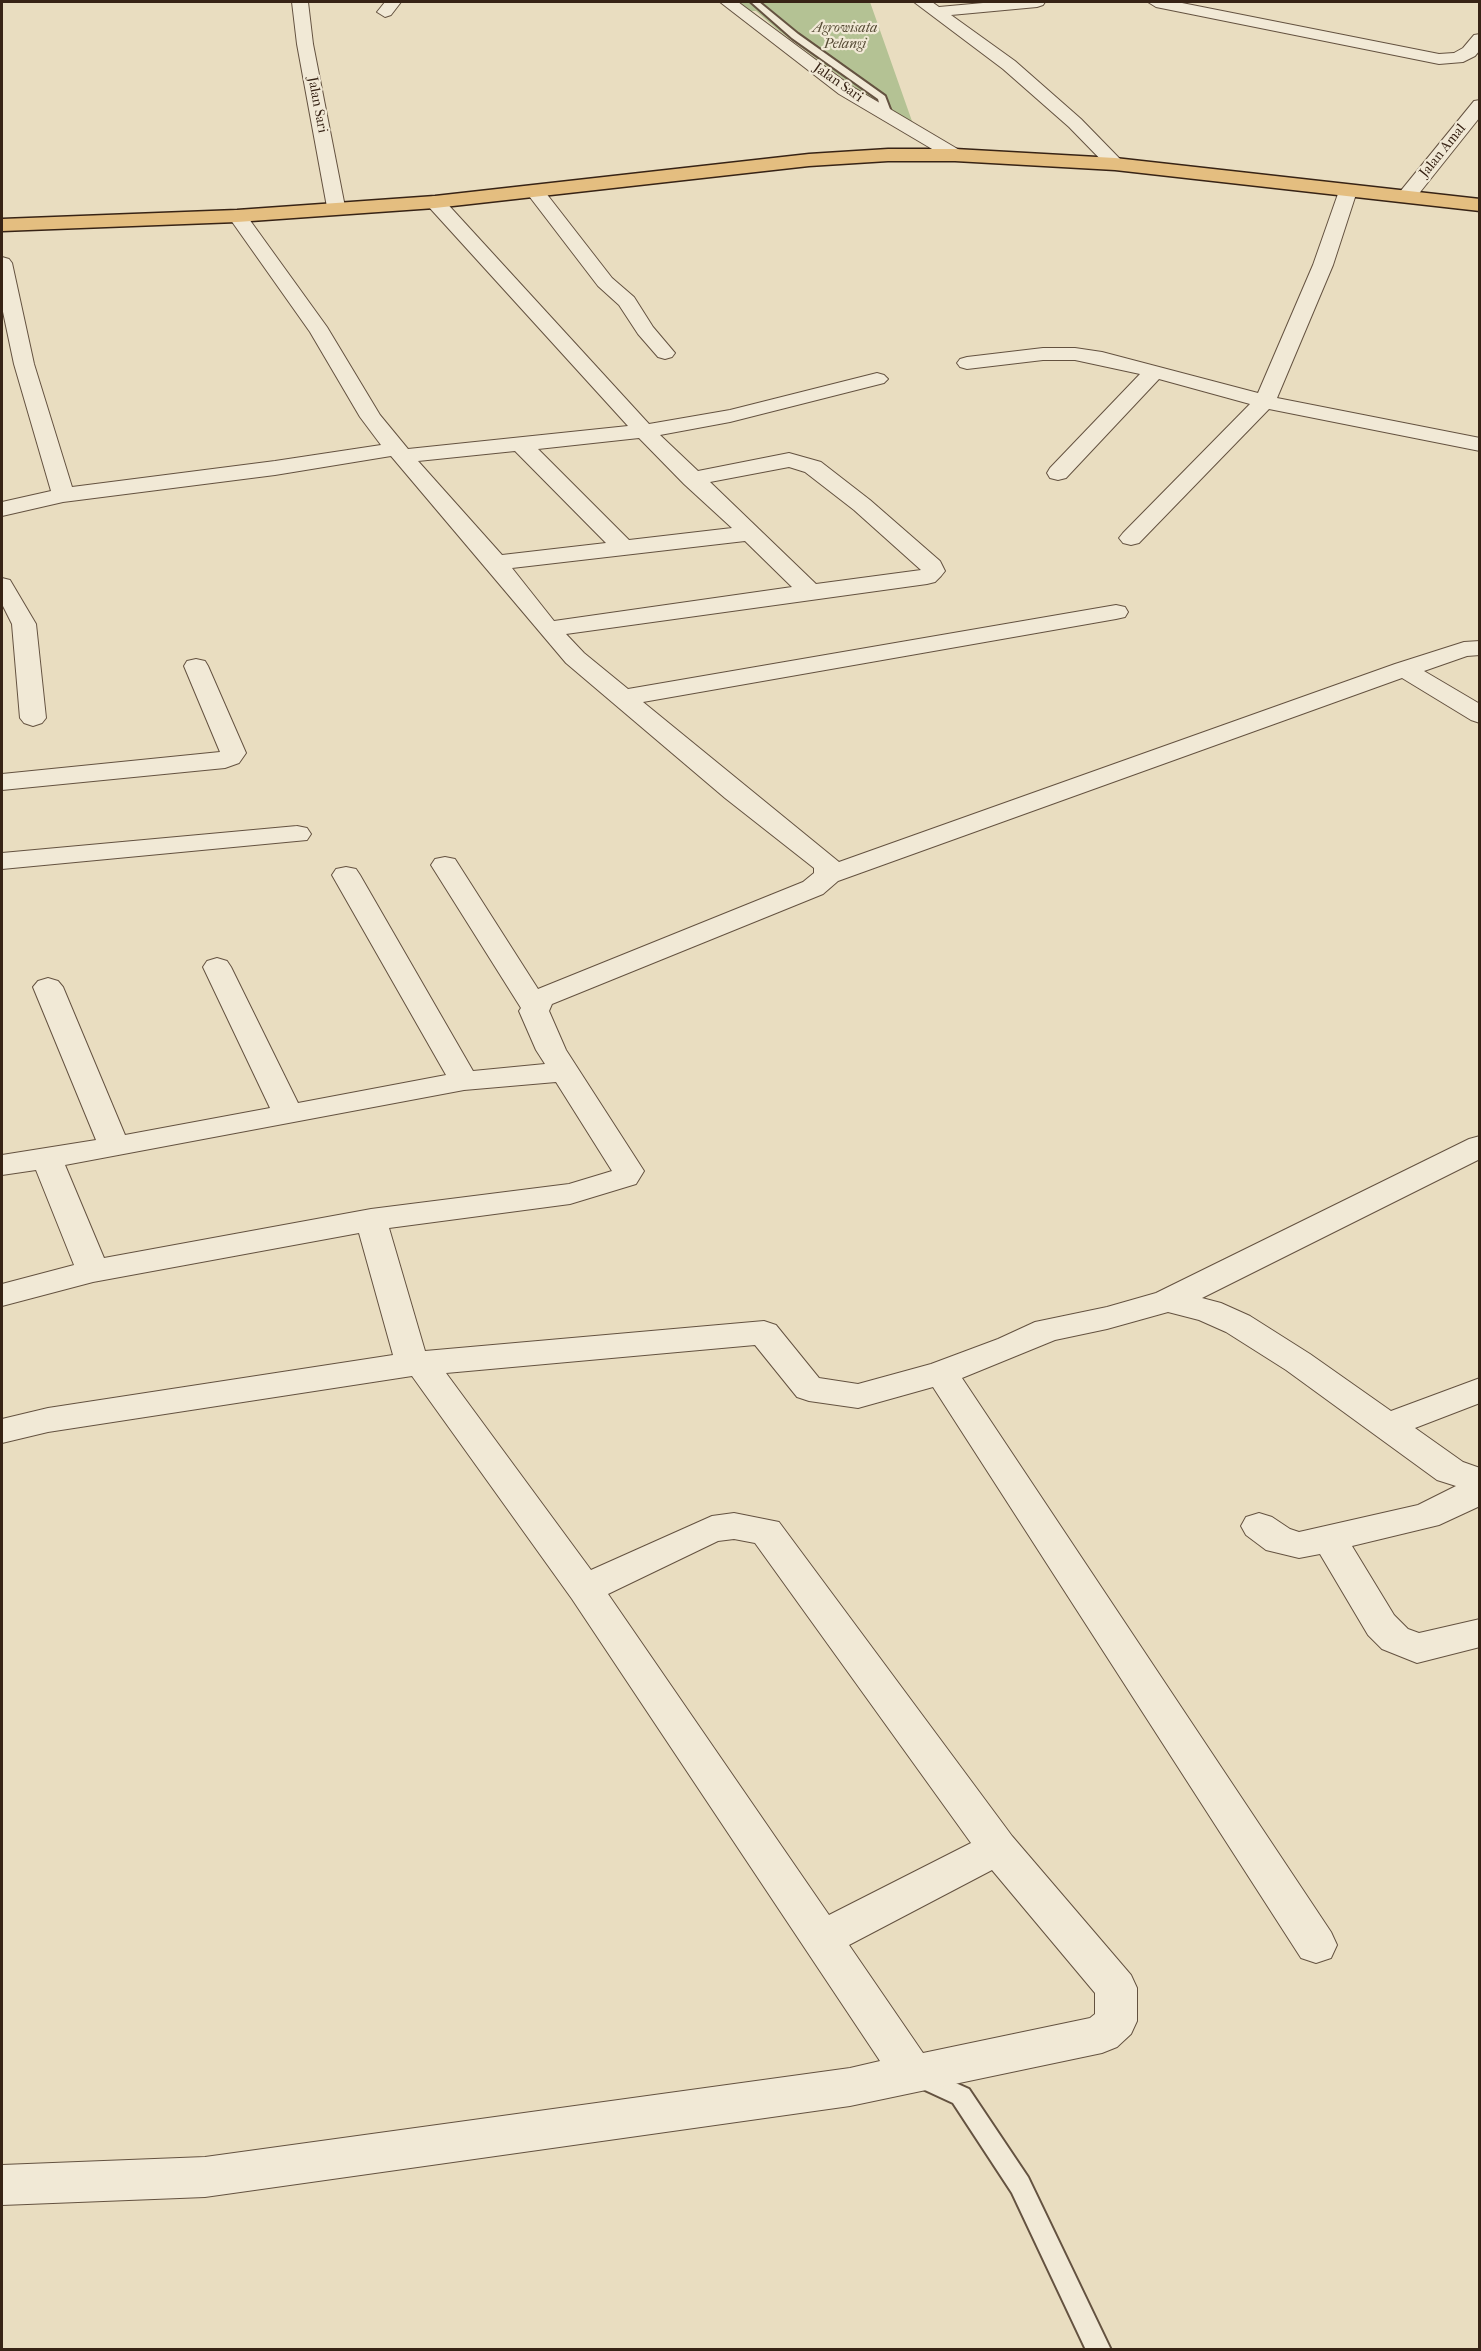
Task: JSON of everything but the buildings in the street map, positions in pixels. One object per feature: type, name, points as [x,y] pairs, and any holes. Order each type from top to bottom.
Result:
[{"type":"main road","points":[[2,225],[237,216],[336,207],[435,202],[809,160],[888,155],[955,155],[1115,164],[1479,205]]},
{"type":"street","name":"Jalan Sari","points":[[300,2],[305,44],[336,207]]},
{"type":"street","name":"Jalan Sari","points":[[728,2],[845,90],[955,155]]},
{"type":"street","points":[[922,2],[1009,65],[1075,123],[1115,164]]},
{"type":"street","points":[[937,12],[1037,2]]},
{"type":"street","points":[[1155,2],[1433,58],[1457,58],[1476,49]]},
{"type":"street","points":[[1270,9],[1298,31]]},
{"type":"street","name":"Jalan Amal","points":[[1406,197],[1479,105]]},
{"type":"street","points":[[1131,538],[1265,401],[1298,319],[1323,266],[1348,191]]},
{"type":"street","points":[[534,192],[605,282],[627,301],[645,330],[665,353]]},
{"type":"street","points":[[435,202],[644,432],[810,592]]},
{"type":"street","points":[[237,216],[320,331],[371,417],[496,563],[548,629],[575,658],[622,698],[734,792],[827,865],[828,875]]},
{"type":"street","points":[[2,262],[24,364],[63,495]]},
{"type":"street","points":[[967,363],[1043,354],[1076,354],[1102,358],[1265,401],[1479,445]]},
{"type":"street","points":[[1058,473],[1154,372]]},
{"type":"street","points":[[2,509],[63,495],[399,452],[522,445],[644,432],[730,416],[878,379]]},
{"type":"street","points":[[522,445],[624,548]]},
{"type":"street","points":[[548,629],[927,576],[933,571],[932,566],[862,505],[806,464],[789,460],[692,479]]},
{"type":"street","points":[[496,563],[750,533]]},
{"type":"street","points":[[2,585],[24,624],[33,718]]},
{"type":"street","points":[[622,698],[1116,612]]},
{"type":"street","points":[[535,1007],[542,998],[813,888],[828,875],[1404,669],[1464,650],[1479,648]]},
{"type":"street","points":[[2,782],[230,758],[232,753],[196,666]]},
{"type":"street","points":[[1404,669],[1479,715]]},
{"type":"street","points":[[2,861],[297,834]]},
{"type":"street","points":[[2,1295],[93,1271],[371,1220],[570,1194],[625,1177],[628,1171],[563,1072],[541,1031],[535,1007],[445,865]]},
{"type":"street","points":[[346,875],[464,1081]]},
{"type":"street","points":[[217,967],[289,1115]]},
{"type":"street","points":[[48,987],[114,1147]]},
{"type":"street","points":[[2,1165],[114,1147],[464,1081],[563,1072]]},
{"type":"street","points":[[2,1431],[48,1420],[416,1363],[764,1333],[809,1389],[858,1396],[941,1373],[1010,1347],[1047,1330],[1107,1318],[1168,1301],[1479,1146]]},
{"type":"street","points":[[47,1159],[93,1271]]},
{"type":"street","points":[[371,1220],[416,1363],[585,1589],[913,2074]]},
{"type":"street","points":[[1168,1301],[1209,1311],[1238,1324],[1298,1362],[1450,1471],[1479,1480]]},
{"type":"street","points":[[941,1373],[1316,1945]]},
{"type":"street","points":[[1386,1426],[1479,1390]]},
{"type":"street","points":[[1259,1526],[1288,1544],[1299,1545],[1426,1516],[1461,1501],[1479,1488]]},
{"type":"street","points":[[2,2186],[205,2176],[850,2087],[1102,2034],[1116,2021],[1116,1988],[998,1848],[766,1531],[734,1526],[712,1529],[585,1589]]},
{"type":"street","points":[[1328,1537],[1381,1625],[1395,1639],[1417,1648],[1479,1633]]},
{"type":"street","points":[[821,1939],[998,1848]]},
{"type":"lane","points":[[755,2],[795,36],[882,98],[888,117]]},
{"type":"lane","points":[[913,2074],[961,2096],[968,2106],[1020,2185],[1099,2349]]},
{"type":"green space","name":"Agrowisata Pelangi","points":[[735,2],[870,2],[913,124],[873,101],[756,11],[745,11]]}]
